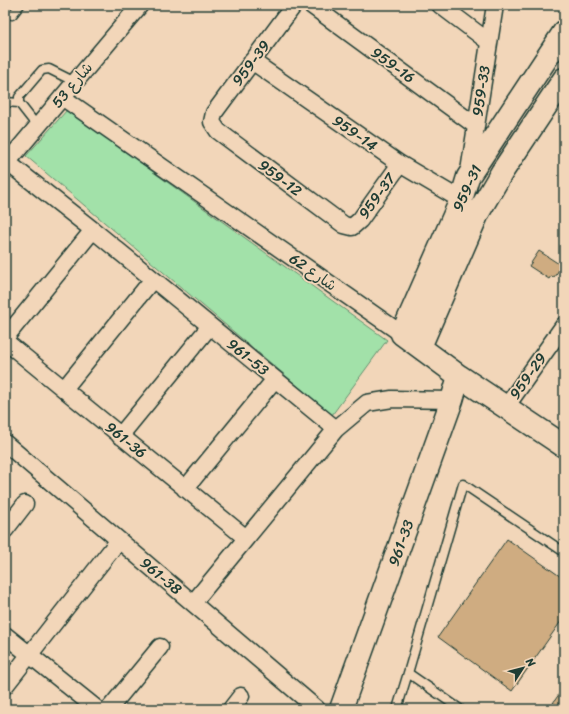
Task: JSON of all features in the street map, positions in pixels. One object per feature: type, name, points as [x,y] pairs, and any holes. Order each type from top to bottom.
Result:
[{"type":"street","name":"شارع 53","points":[[6,164],[140,5]]},
{"type":"street","name":"959-39","points":[[212,122],[214,113],[294,5]]},
{"type":"street","name":"959-16","points":[[311,5],[476,126]]},
{"type":"street","points":[[440,5],[489,42]]},
{"type":"street","name":"959-33","points":[[468,177],[495,5]]},
{"type":"street","name":"959-31","points":[[402,334],[461,200],[468,177],[564,32]]},
{"type":"street","name":"959-14","points":[[252,61],[400,164],[461,200]]},
{"type":"street","name":"959-31","points":[[420,347],[478,213],[502,172],[564,79]]},
{"type":"street","name":"شارع 62","points":[[62,97],[402,334],[459,376],[564,446]]},
{"type":"street","name":"959-12","points":[[212,122],[218,131],[344,225],[352,227]]},
{"type":"street","name":"961-53","points":[[6,164],[93,230],[336,428]]},
{"type":"street","name":"959-37","points":[[352,227],[360,220],[400,164]]},
{"type":"street","points":[[5,338],[93,230]]},
{"type":"street","points":[[64,389],[153,280]]},
{"type":"street","name":"959-29","points":[[506,407],[564,324]]},
{"type":"street","points":[[120,436],[210,326]]},
{"type":"street","name":"961-36","points":[[5,342],[246,538]]},
{"type":"street","name":"961-33","points":[[341,709],[452,400],[459,376]]},
{"type":"street","points":[[185,489],[275,379]]},
{"type":"street","points":[[193,603],[336,428],[367,403],[392,399],[452,400]]},
{"type":"street","name":"961-38","points":[[5,443],[317,709]]},
{"type":"street","points":[[5,530],[25,504]]},
{"type":"street","points":[[5,686],[119,540]]},
{"type":"street","points":[[5,635],[97,709]]},
{"type":"street","points":[[109,709],[160,648]]},
{"type":"street","points":[[231,709],[241,696]]},
{"type":"lane","points":[[5,9],[12,15],[20,5]]},
{"type":"lane","points":[[37,126],[19,103],[19,97],[42,70],[49,69],[75,82]]},
{"type":"lane","points":[[5,102],[19,103]]},
{"type":"lane","points":[[396,709],[408,674],[463,484],[564,552]]},
{"type":"lane","points":[[408,674],[460,709]]},
{"type":"green space","points":[[67,110],[387,340],[332,415],[26,156]]},
{"type":"building","points":[[539,251],[559,264],[559,270],[554,277],[551,276],[549,279],[529,266]]},
{"type":"building","points":[[507,539],[564,579],[564,617],[512,691],[438,637]]},
{"type":"building","points":[[564,687],[564,709],[562,709],[553,703]]}]
